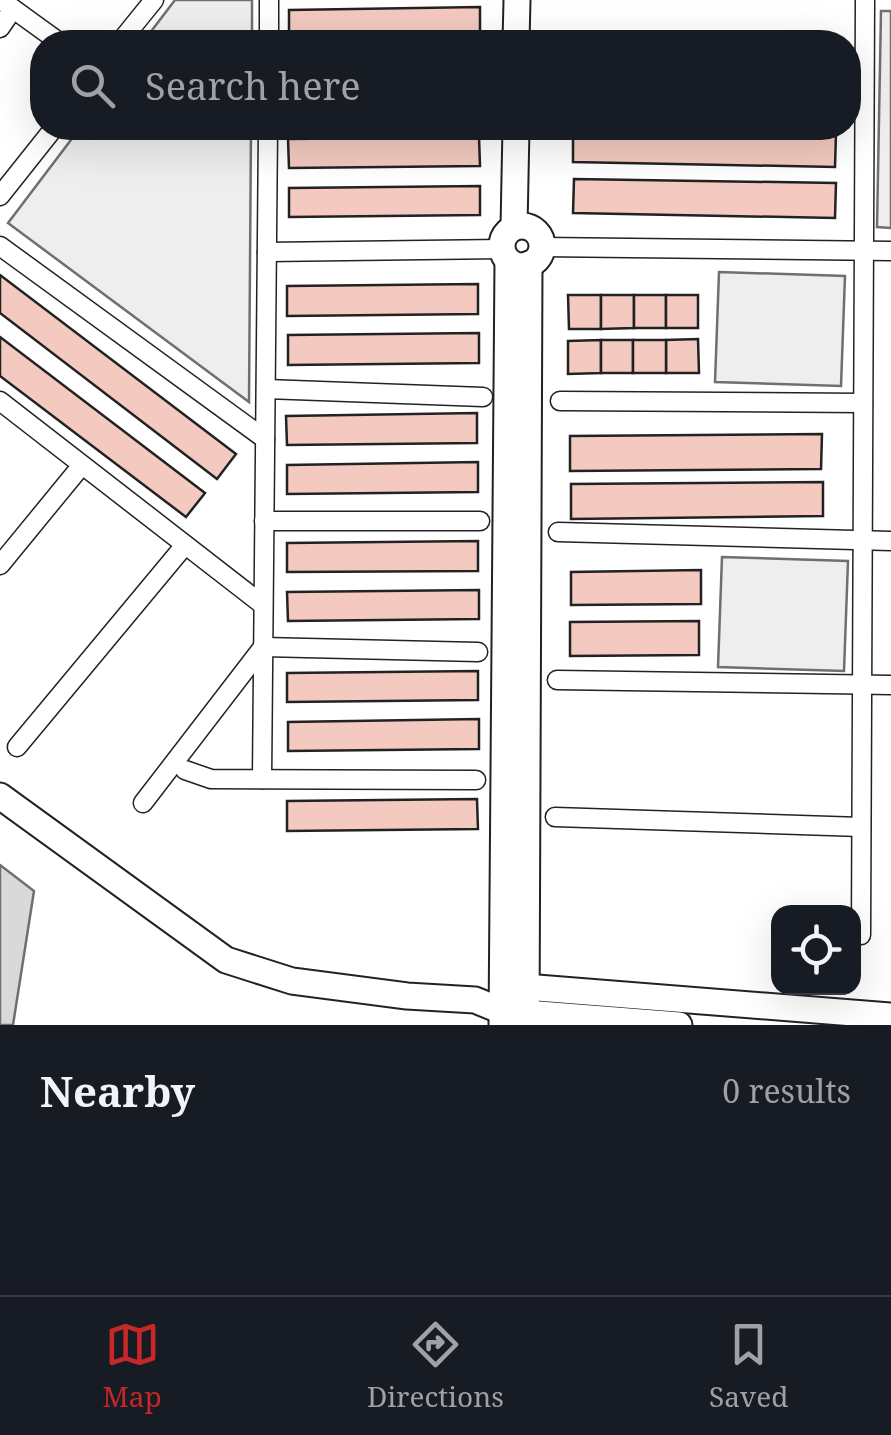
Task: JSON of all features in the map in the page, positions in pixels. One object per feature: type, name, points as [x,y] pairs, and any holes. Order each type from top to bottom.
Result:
[{"type":"street","points":[[130,30],[154,0]]},
{"type":"street","points":[[269,0],[269,30]]},
{"type":"street","points":[[516,30],[517,0]]},
{"type":"street","points":[[861,51],[865,0]]},
{"type":"street","points":[[0,28],[8,4],[43,30]]},
{"type":"street","points":[[0,196],[44,140]]},
{"type":"street","points":[[262,778],[268,140]]},
{"type":"street","points":[[514,1007],[516,140]]},
{"type":"street","points":[[858,140],[864,250],[860,905]]},
{"type":"street","points":[[0,246],[265,439]]},
{"type":"street","points":[[267,252],[891,251]]},
{"type":"street","points":[[266,390],[483,397]]},
{"type":"street","points":[[0,401],[262,604]]},
{"type":"street","points":[[560,401],[863,403]]},
{"type":"street","points":[[0,565],[82,464]]},
{"type":"street","points":[[264,521],[480,521]]},
{"type":"street","points":[[558,532],[891,540]]},
{"type":"street","points":[[17,747],[186,545]]},
{"type":"street","points":[[263,647],[478,652]]},
{"type":"street","points":[[142,803],[263,647]]},
{"type":"street","points":[[557,680],[891,685]]},
{"type":"street","points":[[186,770],[211,779],[476,780]]},
{"type":"street","points":[[0,796],[226,960],[292,981],[679,1025]]},
{"type":"street","points":[[555,816],[861,827]]},
{"type":"street","points":[[514,1007],[891,1016]]},
{"type":"shaded area","points":[[175,0],[252,0],[252,30],[152,30]]},
{"type":"shaded area","points":[[881,11],[891,11],[891,228],[877,227]]},
{"type":"shaded area","points":[[71,140],[251,140],[249,402],[8,223]]},
{"type":"shaded area","points":[[719,272],[845,276],[841,386],[715,382]]},
{"type":"shaded area","points":[[722,557],[848,561],[844,671],[718,667]]},
{"type":"shaded area","points":[[0,865],[34,891],[13,1025],[0,1025]]},
{"type":"building","points":[[480,7],[480,30],[289,30],[289,10]]},
{"type":"building","points":[[288,140],[479,140],[480,166],[289,168]]},
{"type":"building","points":[[573,140],[836,140],[835,167],[573,162]]},
{"type":"building","points":[[574,179],[836,183],[835,218],[573,213]]},
{"type":"building","points":[[480,186],[480,215],[289,217],[289,188]]},
{"type":"building","points":[[0,275],[236,454],[217,479],[0,313]]},
{"type":"building","points":[[478,284],[478,314],[287,316],[287,286]]},
{"type":"building","points":[[568,295],[601,295],[601,329],[569,329]]},
{"type":"building","points":[[601,295],[634,295],[634,328],[601,329]]},
{"type":"building","points":[[634,295],[666,295],[666,328],[634,328]]},
{"type":"building","points":[[666,295],[698,295],[698,328],[666,328]]},
{"type":"building","points":[[479,333],[479,363],[288,365],[288,335]]},
{"type":"building","points":[[0,337],[205,493],[186,517],[0,376]]},
{"type":"building","points":[[698,339],[699,373],[666,373],[666,340]]},
{"type":"building","points":[[601,340],[601,373],[568,374],[568,341]]},
{"type":"building","points":[[601,340],[633,340],[633,373],[601,373]]},
{"type":"building","points":[[633,340],[666,340],[666,373],[633,373]]},
{"type":"building","points":[[477,413],[477,443],[287,445],[286,416]]},
{"type":"building","points":[[822,434],[821,469],[570,471],[570,436]]},
{"type":"building","points":[[478,462],[478,492],[287,494],[287,465]]},
{"type":"building","points":[[823,482],[823,516],[571,519],[571,484]]},
{"type":"building","points":[[478,541],[478,571],[287,572],[287,543]]},
{"type":"building","points":[[701,570],[701,604],[571,605],[571,572]]},
{"type":"building","points":[[479,590],[479,619],[288,621],[287,592]]},
{"type":"building","points":[[699,621],[699,655],[570,656],[570,622]]},
{"type":"building","points":[[478,671],[478,700],[287,702],[287,673]]},
{"type":"building","points":[[479,719],[479,749],[288,751],[288,722]]},
{"type":"building","points":[[477,799],[478,829],[287,831],[287,801]]}]
